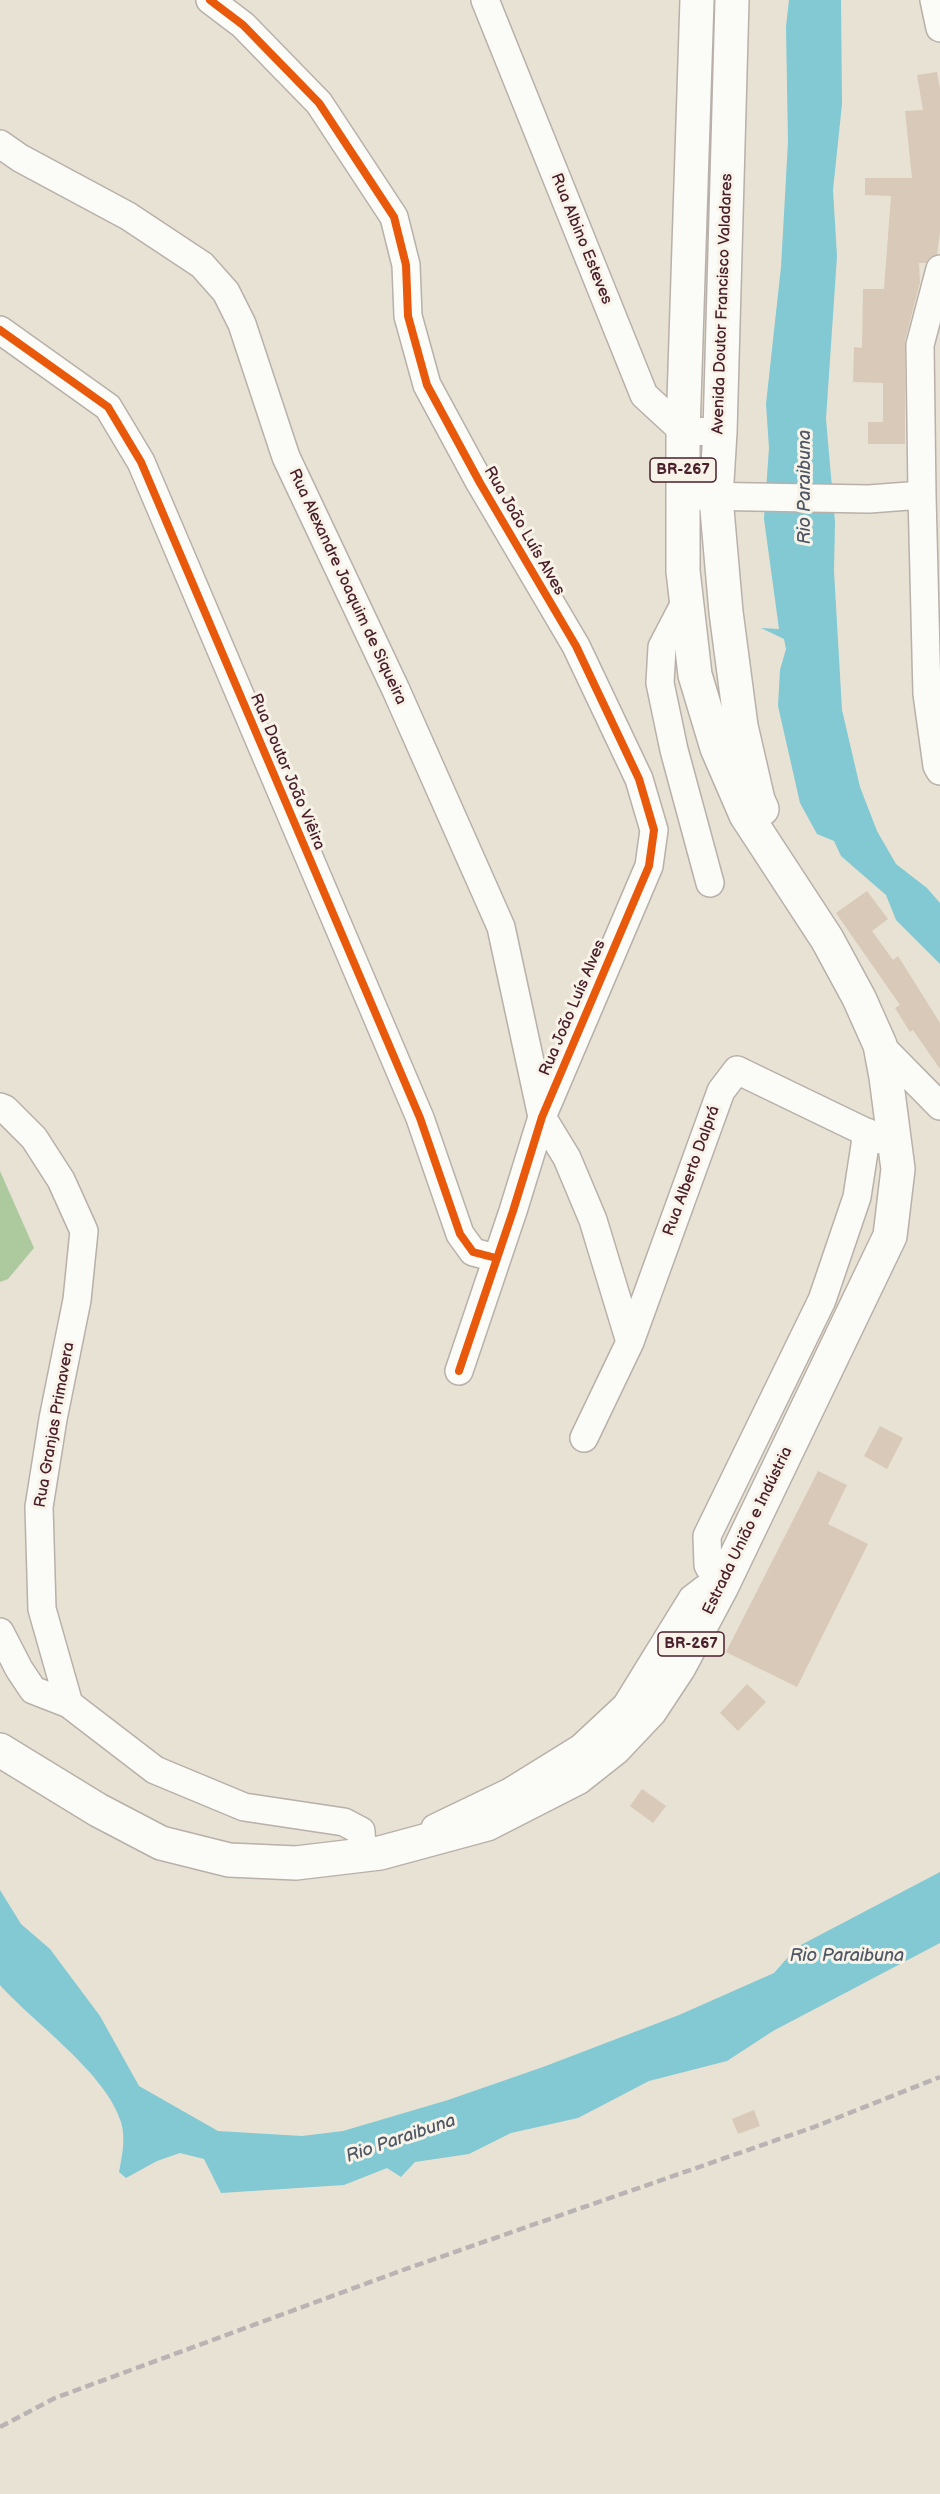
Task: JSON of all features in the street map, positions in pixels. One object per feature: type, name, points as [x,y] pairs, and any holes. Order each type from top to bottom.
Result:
[{"type":"highway","name":"BR-267","points":[[697,0],[682,494],[683,571],[695,675],[717,748],[746,814],[808,912]]},
{"type":"highway","name":"Avenida Doutor Francisco Valadares","points":[[732,0],[720,432],[716,498],[729,643],[741,726],[758,800],[808,912]]},
{"type":"highway","name":"Estrada União e Indústria","points":[[0,1750],[98,1810],[161,1844],[229,1860],[296,1863],[369,1855],[487,1824],[577,1778],[615,1748],[650,1711],[659,1675],[721,1588],[890,1236],[898,1169],[880,1045],[854,988],[827,939],[808,912]]},
{"type":"street","name":"Rua João Luís Alves","points":[[210,0],[243,25],[319,103],[394,217],[406,265],[408,316],[427,384],[480,483],[576,646],[639,779],[654,830],[648,866],[542,1117],[459,1371]]},
{"type":"street","name":"Rua Albino Esteves","points":[[485,0],[644,395],[683,431]]},
{"type":"street","points":[[934,0],[940,28]]},
{"type":"street","name":"Rua Alexandre Joaquim de Siqueira","points":[[10,151],[137,222],[202,265],[226,292],[242,324],[286,458],[396,690],[501,927],[542,1117]]},
{"type":"street","points":[[940,269],[920,345],[927,694],[937,766],[940,771]]},
{"type":"street","name":"Rua Doutor João Viêira","points":[[0,330],[108,407],[141,462],[420,1118],[460,1234],[473,1252],[496,1258]]},
{"type":"street","points":[[683,431],[720,432]]},
{"type":"street","points":[[682,494],[716,498],[869,499],[922,495]]},
{"type":"street","points":[[686,601],[662,647],[660,682],[674,750],[710,883]]},
{"type":"street","points":[[880,1045],[940,1106]]},
{"type":"street","name":"Rua Alberto Dalprá","points":[[584,1438],[630,1342],[721,1091],[737,1070],[896,1147]]},
{"type":"street","name":"Rua Granjas Primavera","points":[[0,1107],[5,1109],[34,1138],[61,1180],[84,1231],[77,1300],[53,1419],[39,1507],[42,1609],[69,1704]]},
{"type":"street","points":[[542,1117],[567,1158],[593,1220],[630,1342]]},
{"type":"street","points":[[721,1588],[708,1565],[707,1536],[822,1300],[856,1197],[867,1132]]},
{"type":"street","points":[[0,1632],[33,1690],[69,1704],[155,1770],[244,1807],[344,1822],[361,1831],[362,1847],[369,1855]]},
{"type":"green space","points":[[0,1171],[34,1248],[8,1279],[0,1282]]},
{"type":"water","name":"Rio Paraibuna","points":[[789,0],[841,0],[842,104],[833,190],[837,256],[826,419],[835,522],[834,571],[842,710],[860,787],[877,831],[896,864],[927,888],[940,903],[940,964],[896,920],[886,895],[841,856],[834,841],[817,834],[800,803],[778,706],[780,670],[786,649],[784,639],[761,628],[779,629],[764,519],[769,448],[766,404],[781,267],[788,142],[786,27]]},
{"type":"water","name":"Rio Paraibuna","points":[[940,1872],[940,1943],[773,2031],[727,2061],[649,2081],[578,2118],[511,2133],[469,2154],[415,2162],[401,2177],[387,2168],[344,2185],[221,2193],[204,2159],[180,2153],[157,2161],[126,2178],[119,2172],[123,2147],[121,2122],[101,2085],[0,1985],[0,1890],[21,1924],[50,1949],[100,2016],[139,2086],[218,2131],[302,2136],[343,2131],[448,2100],[543,2067],[679,2015],[774,1973],[797,1947]]},
{"type":"building","points":[[937,72],[940,89],[940,232],[937,254],[929,258],[926,263],[919,263],[920,282],[905,341],[905,444],[868,444],[868,422],[883,422],[883,383],[853,382],[854,347],[862,348],[863,289],[884,289],[891,196],[865,195],[865,178],[912,178],[905,111],[923,110],[917,75]]},
{"type":"building","points":[[867,891],[888,919],[872,931],[893,960],[898,956],[940,1023],[940,1069],[913,1030],[910,1032],[895,1008],[900,1005],[836,913]]},
{"type":"building","points":[[880,1426],[903,1438],[887,1469],[864,1456]]},
{"type":"building","points":[[818,1471],[847,1485],[828,1524],[868,1544],[797,1687],[726,1652]]},
{"type":"building","points":[[747,1684],[766,1702],[738,1731],[720,1713]]},
{"type":"building","points":[[642,1789],[666,1806],[653,1823],[630,1806]]},
{"type":"building","points":[[754,2110],[760,2126],[738,2134],[732,2119]]},
{"type":"railway","points":[[0,2427],[55,2398],[403,2270],[814,2127],[940,2077]]},
{"type":"cycle path","points":[[210,0],[243,25],[319,103],[394,217],[406,265],[408,316],[427,385],[480,483],[576,646],[639,779],[654,830],[649,866],[542,1117],[459,1371]]},
{"type":"cycle path","points":[[0,330],[108,407],[141,462],[420,1118],[460,1234],[473,1252],[496,1258]]}]
